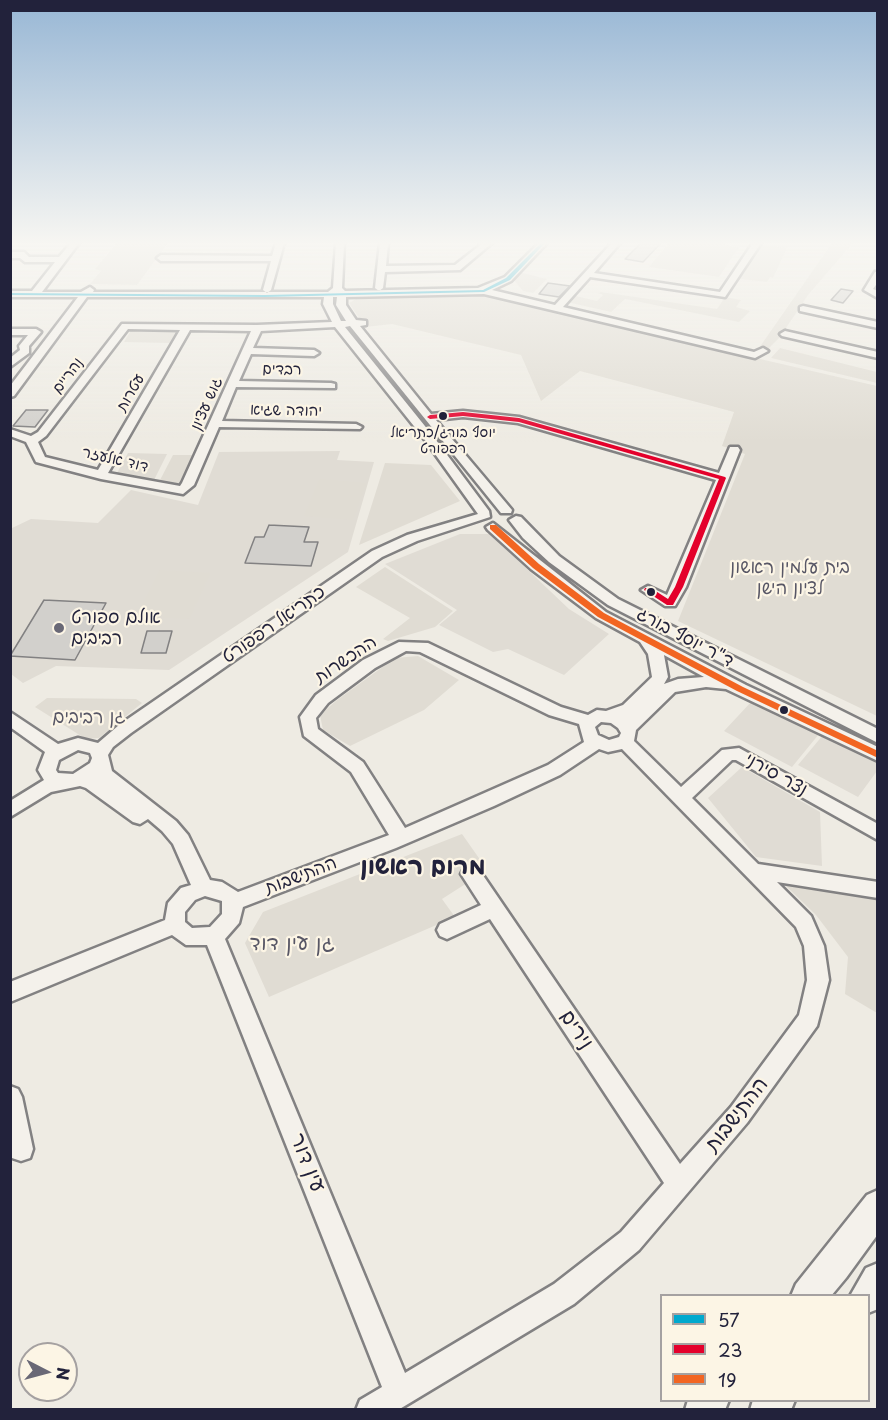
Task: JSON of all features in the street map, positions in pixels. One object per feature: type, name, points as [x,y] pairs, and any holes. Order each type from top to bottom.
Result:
[{"type":"main road","points":[[810,1294],[834,1266],[878,1206]]},
{"type":"main road","points":[[868,1294],[878,1280]]},
{"type":"street","points":[[10,394],[76,309]]},
{"type":"street","name":"ד\"ר יוסף בורג","points":[[330,309],[336,321],[429,438],[487,521],[576,599],[647,641],[878,755]]},
{"type":"street","name":"ד\"ר יוסף בורג","points":[[347,309],[487,490],[546,552],[613,602],[878,737]]},
{"type":"street","points":[[572,309],[755,355],[763,351],[574,309]]},
{"type":"street","points":[[804,309],[878,325]]},
{"type":"street","points":[[187,326],[257,328],[319,326],[336,321],[358,323]]},
{"type":"street","name":"נהריים","points":[[32,441],[42,434],[124,326],[187,326]]},
{"type":"street","name":"עטרות","points":[[101,475],[187,326]]},
{"type":"street","name":"גוש עציון","points":[[183,490],[188,486],[257,328]]},
{"type":"street","points":[[10,332],[36,332],[24,346],[25,351],[10,364]]},
{"type":"street","points":[[785,334],[878,356]]},
{"type":"street","points":[[247,351],[314,353]]},
{"type":"street","name":"רבדים","points":[[232,384],[331,386]]},
{"type":"street","points":[[430,417],[472,414],[519,420],[723,478]]},
{"type":"street","name":"יהודה שגיא","points":[[215,424],[356,427]]},
{"type":"street","points":[[10,432],[32,441]]},
{"type":"street","name":"דוד אלעזר","points":[[32,441],[40,459],[101,475],[183,490]]},
{"type":"street","points":[[648,590],[670,603],[734,450]]},
{"type":"street","name":"כתריאל רפפורט","points":[[97,754],[116,736],[377,554],[412,538],[440,530],[487,521],[508,526],[511,515]]},
{"type":"street","points":[[608,716],[629,709],[656,684],[660,677],[656,652],[647,641]]},
{"type":"street","name":"ההכשרות","points":[[401,838],[357,767],[310,732],[308,717],[322,699],[369,664],[404,645],[423,647],[555,711],[588,721]]},
{"type":"street","points":[[626,735],[621,720],[608,716],[597,716],[588,721],[586,726],[587,735],[596,743],[615,746],[626,735],[669,688],[678,684],[706,682],[740,688]]},
{"type":"street","points":[[10,718],[57,752]]},
{"type":"street","name":"ההתישבות","points":[[370,1410],[564,1294],[630,1241],[739,1115],[809,1018],[818,980],[814,946],[807,930],[792,908],[681,797],[626,735]]},
{"type":"street","name":"ההתישבות","points":[[233,902],[401,838],[554,771],[596,743]]},
{"type":"street","points":[[55,778],[49,760],[57,752],[78,744],[97,754],[105,775],[170,826],[181,840],[197,878],[196,891]]},
{"type":"street","points":[[80,779],[93,772],[97,754]]},
{"type":"street","name":"נצר סירני","points":[[681,797],[728,754],[739,754],[878,833]]},
{"type":"street","points":[[15,807],[45,788],[55,778],[80,779],[93,783],[152,825],[172,844],[185,874],[196,891]]},
{"type":"street","points":[[755,871],[878,890]]},
{"type":"street","name":"נירים","points":[[471,874],[680,1185]]},
{"type":"street","points":[[196,891],[223,891],[233,902],[232,917],[221,931],[213,935],[204,938],[186,936],[175,925],[175,909],[196,891]]},
{"type":"street","points":[[447,930],[494,908]]},
{"type":"street","points":[[10,992],[175,925]]},
{"type":"street","name":"עין דור","points":[[213,935],[398,1392]]},
{"type":"street","points":[[10,1097],[21,1149]]},
{"type":"shaded area","points":[[340,451],[337,460],[374,462],[348,552],[169,670],[56,666],[23,683],[11,674],[10,529],[31,519],[98,523],[131,490],[198,505],[219,452]]},
{"type":"shaded area","points":[[128,453],[167,454],[154,480],[117,473]]},
{"type":"shaded area","points":[[460,534],[490,534],[569,609],[609,634],[564,675],[508,649],[493,652],[439,625],[457,610],[385,564]]},
{"type":"shaded area","points":[[752,701],[819,734],[792,767],[724,731]]},
{"type":"shaded area","points":[[823,735],[877,763],[877,771],[858,797],[798,765]]},
{"type":"shaded area","points":[[742,767],[820,812],[822,866],[756,857],[708,798]]},
{"type":"green space","name":"בית עלמין ראשון לציון הישן","points":[[353,309],[545,309],[877,386],[877,716],[678,621],[745,454],[722,446],[734,412],[580,371],[541,401],[521,355],[392,324],[365,327]]},
{"type":"green space","points":[[676,309],[750,311],[739,322]]},
{"type":"green space","points":[[786,309],[798,309],[780,337],[767,350],[759,348]]},
{"type":"green space","points":[[133,327],[179,328],[171,343],[124,342]]},
{"type":"green space","points":[[780,348],[877,372],[877,383],[771,358]]},
{"type":"green space","points":[[173,455],[196,455],[180,487],[159,482]]},
{"type":"green space","points":[[385,463],[431,465],[460,501],[359,545]]},
{"type":"green space","points":[[320,479],[366,483],[353,520],[304,516]]},
{"type":"green space","points":[[385,567],[453,611],[435,627],[388,641],[383,639],[410,618],[356,587]]},
{"type":"green space","points":[[159,570],[210,573],[189,619],[136,616]]},
{"type":"green space","points":[[418,656],[459,680],[424,710],[350,746],[323,730],[320,715],[337,700],[395,658]]},
{"type":"green space","name":"גן רביבים","points":[[47,698],[136,699],[142,703],[99,738],[86,739],[35,707]]},
{"type":"green space","name":"גן עין דוד","points":[[462,834],[481,861],[460,869],[467,883],[442,899],[455,917],[269,997],[245,943],[263,912]]},
{"type":"green space","points":[[783,883],[877,896],[877,1013],[845,994],[848,957],[816,915]]},
{"type":"building","points":[[26,410],[48,410],[35,427],[13,426]]},
{"type":"building","points":[[269,525],[309,527],[304,542],[318,542],[311,566],[245,563],[255,537],[264,537]]},
{"type":"building","name":"אולם ספורט רביבים","points":[[44,600],[106,603],[75,660],[10,656]]},
{"type":"building","points":[[147,631],[172,631],[166,653],[141,653]]},
{"type":"transit line","name":"23","points":[[430,417],[463,414],[519,420],[723,478],[679,587],[670,603],[648,590]]},
{"type":"transit line","name":"19","points":[[493,527],[536,566],[601,615],[740,689],[878,755]]},
{"type":"place","name":"יוסף בורג/כתריאל רפפורט","points":[[443,416]]},
{"type":"place","name":"אולם ספורט רביבים","points":[[59,628]]},
{"type":"district","name":"מרום ראשון","points":[[423,867]]}]
